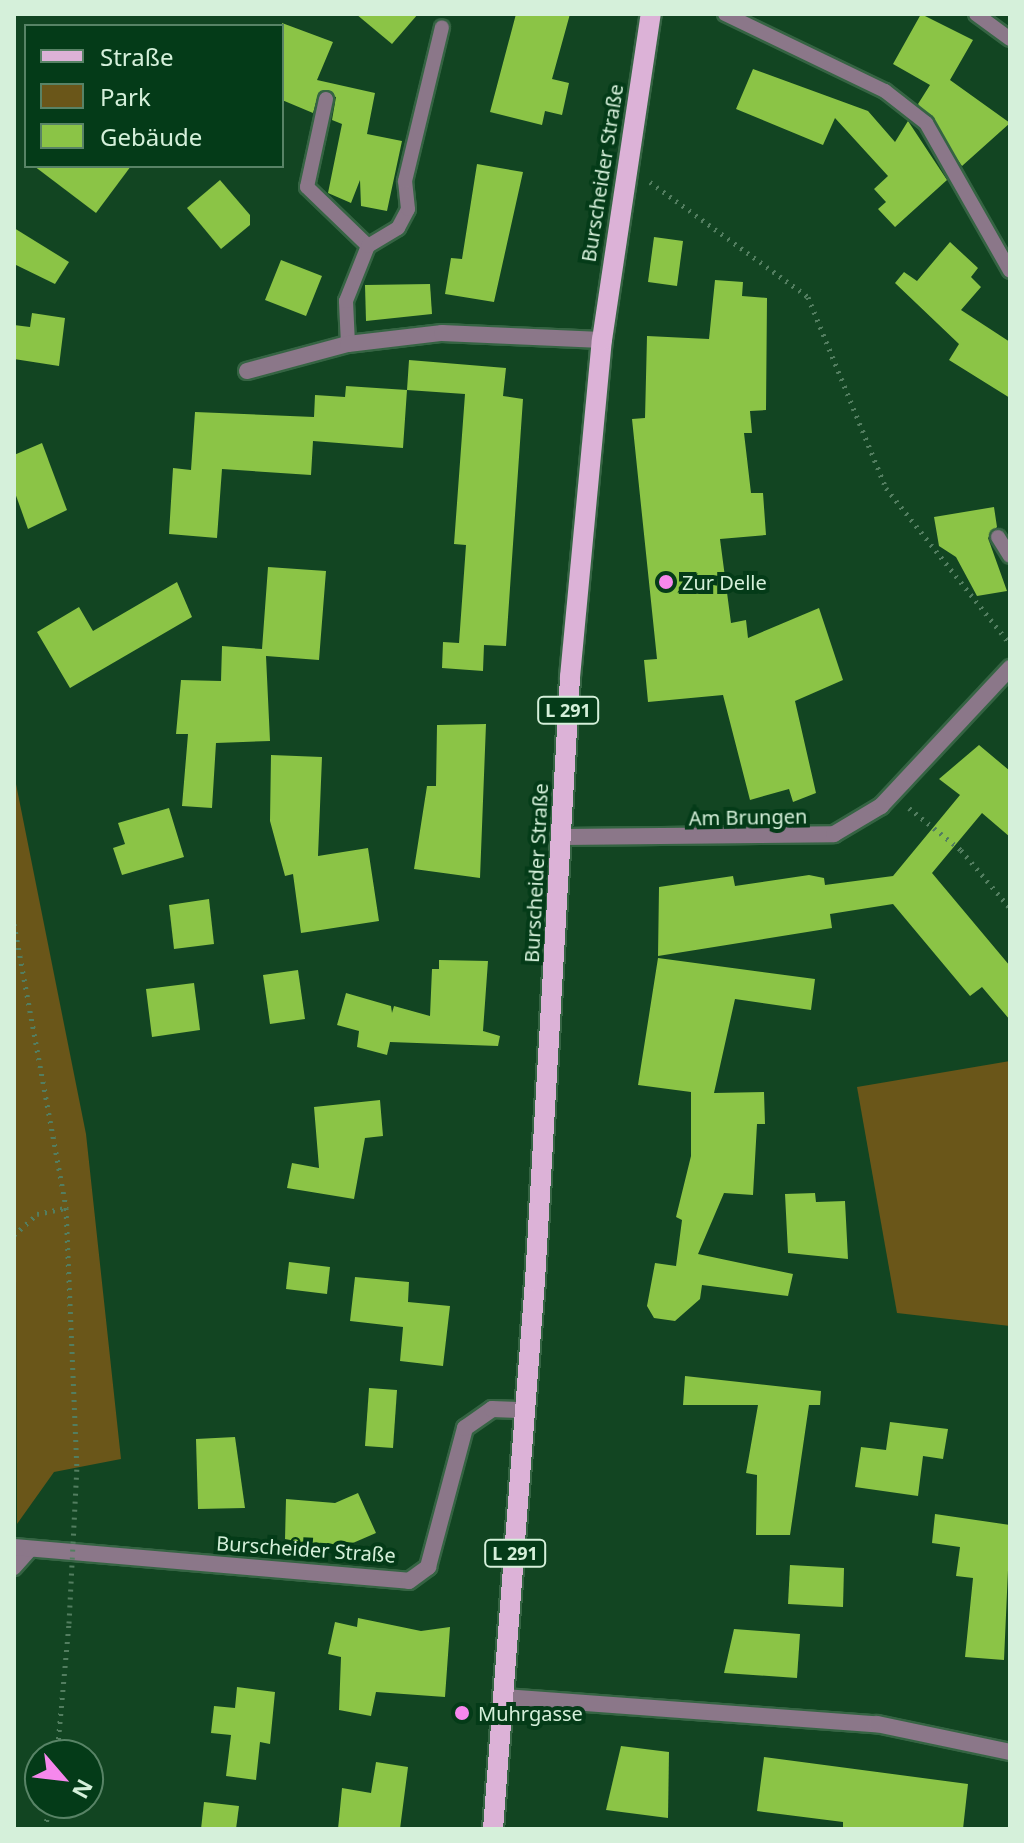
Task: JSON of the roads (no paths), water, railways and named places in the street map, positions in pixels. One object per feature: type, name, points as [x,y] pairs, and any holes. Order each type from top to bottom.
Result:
[{"type":"main road","name":"Burscheider Straße","points":[[493,1829],[525,1410],[563,837],[570,677],[602,340],[651,14]]},
{"type":"street","points":[[247,371],[348,344],[442,333],[602,340]]},
{"type":"street","name":"Am Brungen","points":[[563,837],[834,834],[892,794],[1010,668]]},
{"type":"street","name":"Burscheider Straße","points":[[22,1548],[409,1581],[428,1567],[465,1428],[492,1409],[525,1410]]},
{"type":"street","points":[[505,1697],[907,1728],[1010,1752]]},
{"type":"lane","points":[[725,14],[885,91],[926,123],[1010,271]]},
{"type":"lane","points":[[976,14],[1010,39]]},
{"type":"lane","points":[[348,344],[346,301],[368,246],[398,228],[408,209],[405,181],[442,27]]},
{"type":"lane","points":[[326,99],[307,187],[368,246]]},
{"type":"lane","points":[[998,537],[1010,556]]},
{"type":"lane","points":[[14,1568],[22,1548]]},
{"type":"place","name":"Zur Delle","points":[[666,582]]},
{"type":"place","name":"Muhrgasse","points":[[462,1713]]}]
